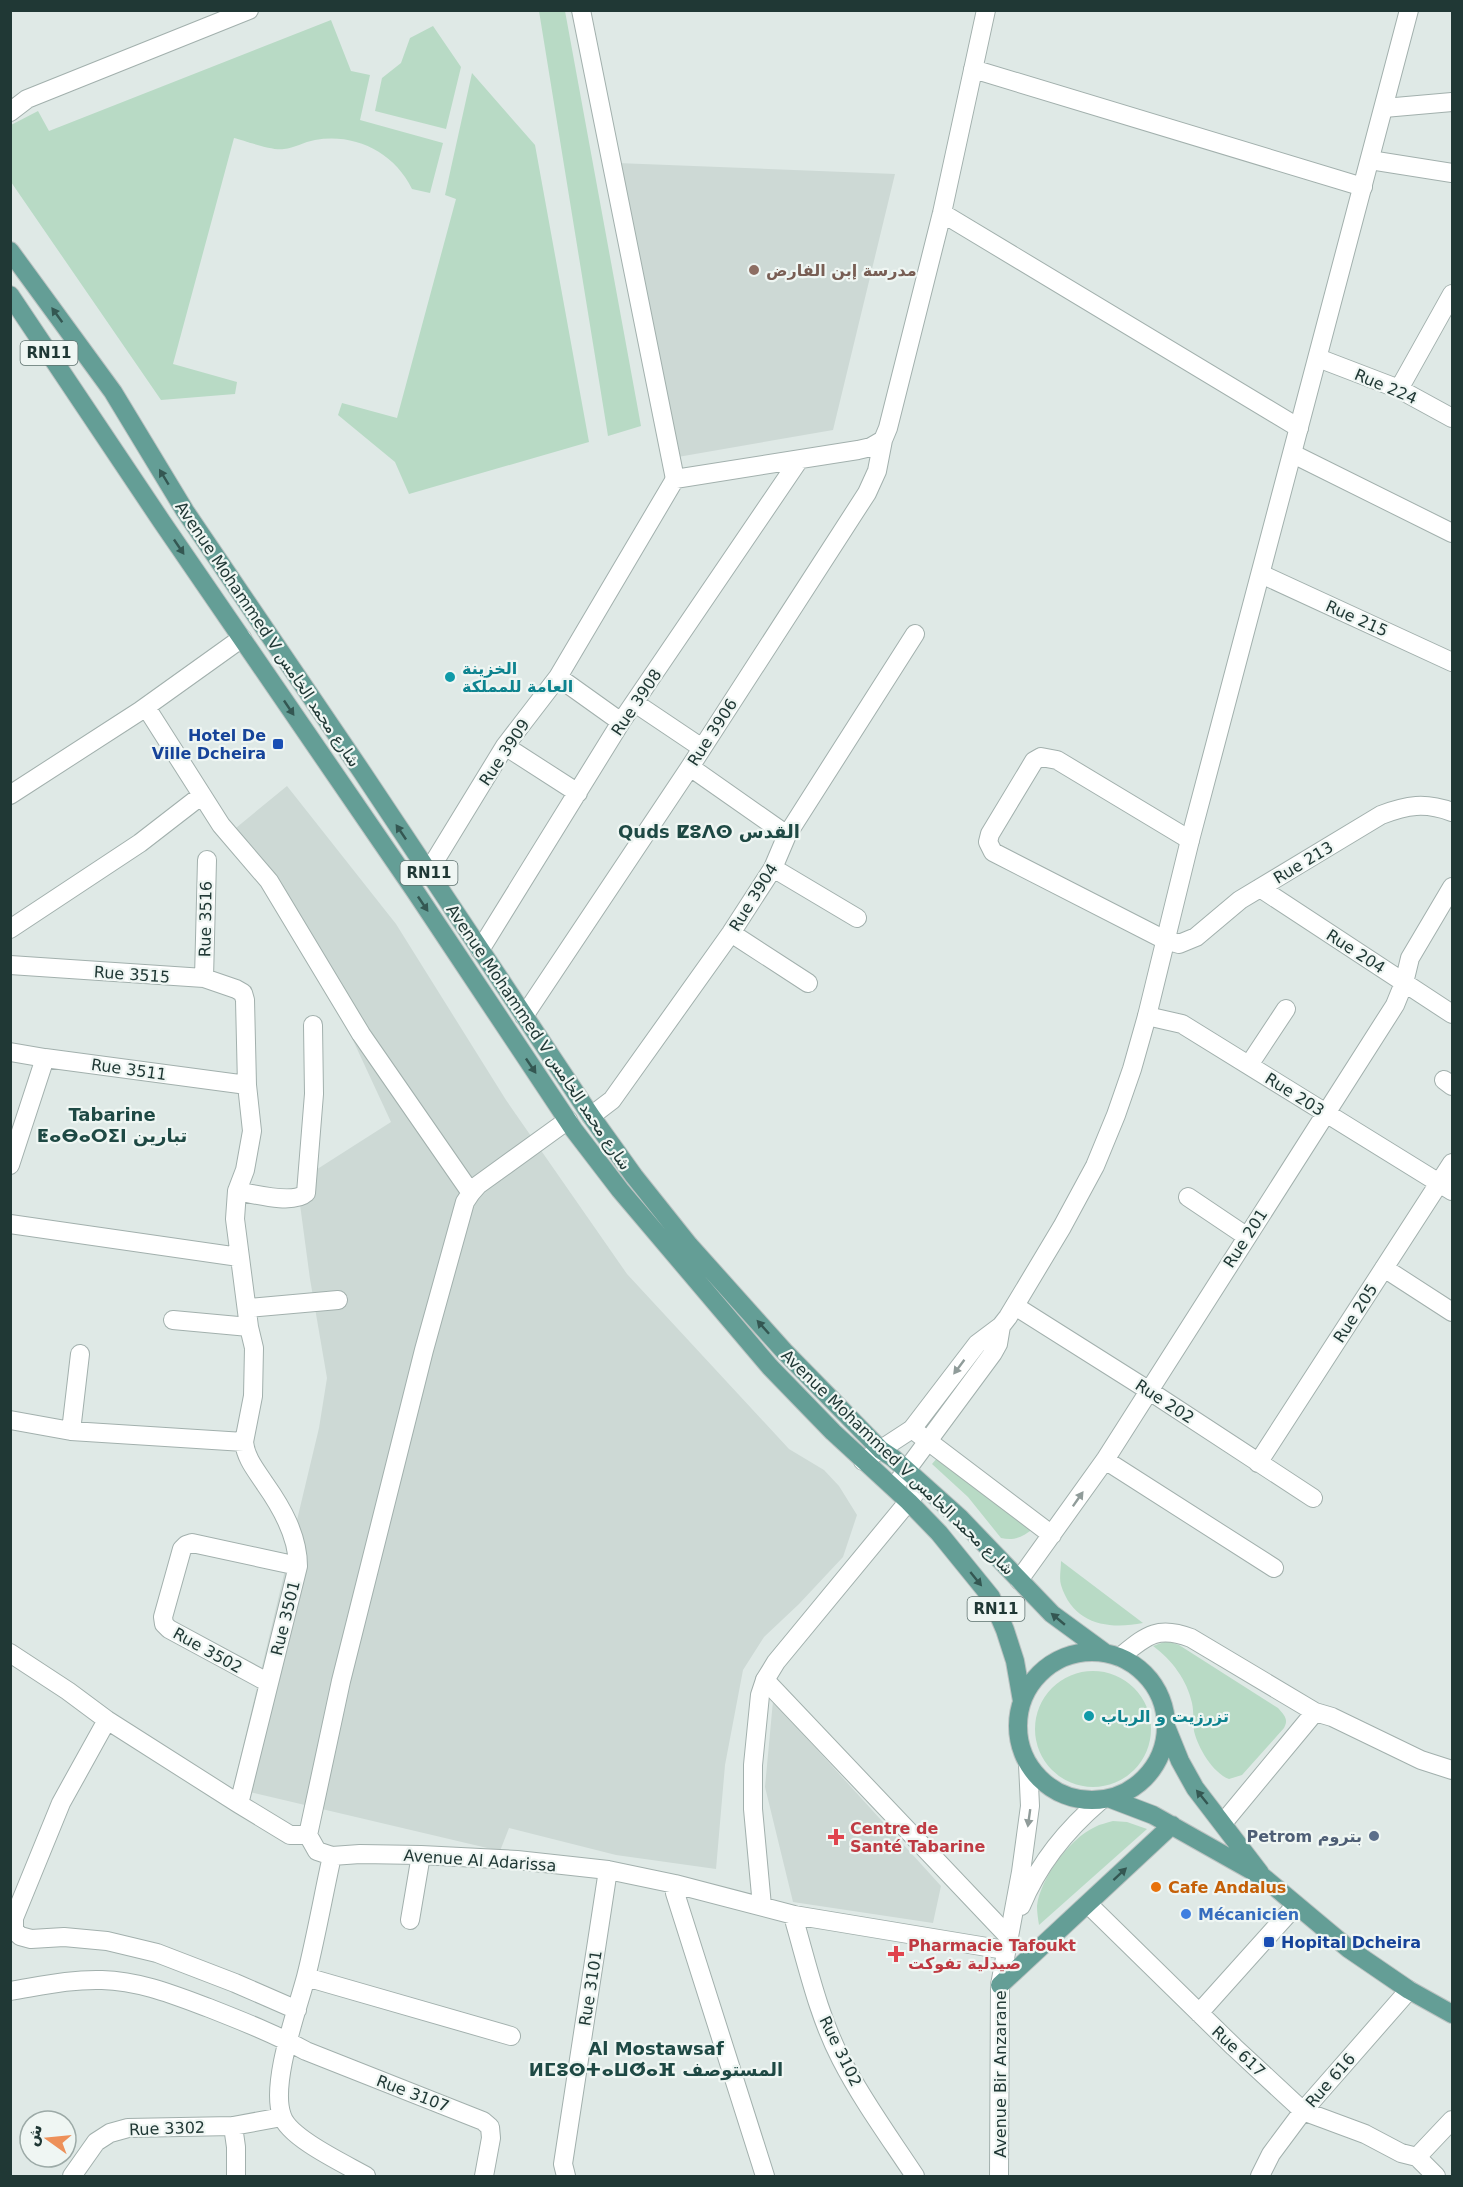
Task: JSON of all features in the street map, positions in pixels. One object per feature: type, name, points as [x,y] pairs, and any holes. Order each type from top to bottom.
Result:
[{"type":"main road","name":"Avenue Mohammed V شارع محمد الخامس","points":[[10,251],[113,392],[185,512],[591,1116],[634,1176],[689,1245],[784,1351],[881,1450],[907,1470],[960,1518],[1052,1614],[1112,1655]]},
{"type":"main road","name":"Avenue Mohammed V شارع محمد الخامس","points":[[10,295],[568,1120],[620,1190],[770,1367],[863,1461],[894,1487],[939,1533],[992,1598],[1015,1661],[1022,1701]]},
{"type":"main road","name":"RN11","points":[[1167,1729],[1162,1752],[1151,1773],[1133,1789],[1105,1800],[1082,1801],[1066,1797],[1050,1789],[1038,1778],[1028,1764],[1019,1744],[1018,1722],[1022,1701],[1037,1676],[1061,1659],[1089,1652],[1112,1655],[1136,1666],[1149,1678],[1159,1694],[1165,1711],[1167,1729],[1180,1761],[1195,1788],[1263,1877],[1349,1949],[1409,1990],[1452,2014]]},
{"type":"main road","name":"RN11","points":[[1105,1800],[1153,1815],[1263,1877]]},
{"type":"main road","points":[[1000,1985],[1172,1826]]},
{"type":"street","points":[[10,112],[19,100],[249,10]]},
{"type":"street","points":[[581,10],[675,479],[870,447],[883,440]]},
{"type":"street","name":"Rue 3906","points":[[524,1016],[690,767],[867,493],[877,471],[942,213],[986,10]]},
{"type":"street","points":[[863,1461],[912,1429],[976,1344],[1001,1326],[1016,1306],[1095,1166],[1122,1097],[1147,1016],[1190,840],[1409,10]]},
{"type":"street","points":[[973,69],[1363,187]]},
{"type":"street","points":[[1384,108],[1452,102]]},
{"type":"street","points":[[1370,160],[1452,173]]},
{"type":"street","points":[[942,213],[1299,428]]},
{"type":"street","points":[[1399,389],[1452,294]]},
{"type":"street","name":"Rue 224","points":[[1318,358],[1399,389],[1452,418]]},
{"type":"street","points":[[1293,454],[1452,532]]},
{"type":"street","name":"Rue 3908","points":[[480,950],[621,722],[799,460]]},
{"type":"street","name":"Rue 3909","points":[[428,872],[505,746],[558,677],[675,479]]},
{"type":"street","name":"Rue 215","points":[[1261,574],[1452,662]]},
{"type":"street","name":"Rue 3904","points":[[591,1116],[612,1100],[731,933],[773,868],[787,835],[915,634]]},
{"type":"street","points":[[10,795],[146,707],[242,638]]},
{"type":"street","points":[[558,677],[621,722]]},
{"type":"street","points":[[635,703],[702,748]]},
{"type":"street","points":[[146,707],[221,825],[269,880],[361,1034],[471,1193]]},
{"type":"street","points":[[505,746],[578,793]]},
{"type":"street","points":[[1165,940],[993,852],[988,842],[990,834],[1034,761],[1041,757],[1057,759],[1190,840]]},
{"type":"street","points":[[690,767],[787,835]]},
{"type":"street","points":[[10,929],[140,843],[202,795]]},
{"type":"street","name":"Rue 213","points":[[1165,940],[1179,944],[1196,937],[1240,900],[1381,815],[1404,807],[1425,805],[1452,812]]},
{"type":"street","name":"Rue 3516","points":[[204,978],[207,860]]},
{"type":"street","points":[[773,868],[857,918]]},
{"type":"street","name":"Rue 204","points":[[1260,888],[1452,1014]]},
{"type":"street","name":"Rue 201","points":[[1019,1580],[1105,1460],[1395,1005],[1404,983],[1410,958],[1452,888]]},
{"type":"street","points":[[731,933],[808,983]]},
{"type":"street","name":"Rue 3515","points":[[10,965],[204,978],[236,989],[243,993],[245,1000],[248,1085]]},
{"type":"street","points":[[1249,1065],[1286,1009]]},
{"type":"street","name":"Rue 203","points":[[1147,1016],[1182,1024],[1446,1187]]},
{"type":"street","points":[[237,1191],[284,1199],[300,1198],[306,1193],[314,1094],[313,1025]]},
{"type":"street","name":"Rue 3511","points":[[10,1052],[248,1085]]},
{"type":"street","points":[[10,1165],[45,1058]]},
{"type":"street","points":[[10,1420],[71,1431],[244,1442],[250,1416],[254,1348],[238,1257],[235,1219],[237,1191],[245,1170],[251,1141],[248,1085]]},
{"type":"street","points":[[366,2176],[295,2134],[282,2117],[279,2098],[289,2041],[306,1977],[332,1856],[317,1851],[308,1835],[341,1682],[424,1350],[465,1202],[478,1185],[568,1120]]},
{"type":"street","name":"Rue 205","points":[[1258,1463],[1384,1268],[1446,1187],[1452,1163]]},
{"type":"street","points":[[1188,1197],[1246,1236]]},
{"type":"street","points":[[11,1229],[238,1257]]},
{"type":"street","points":[[1384,1268],[1452,1312]]},
{"type":"street","points":[[248,1308],[338,1300]]},
{"type":"street","name":"Rue 202","points":[[1016,1306],[1313,1498]]},
{"type":"street","points":[[173,1320],[249,1327]]},
{"type":"street","points":[[894,1487],[993,1353],[998,1344],[1001,1326]]},
{"type":"street","points":[[71,1431],[80,1354]]},
{"type":"street","points":[[912,1429],[1052,1535]]},
{"type":"street","name":"Rue 3501","points":[[239,1804],[298,1566],[296,1542],[285,1516],[249,1460],[244,1442]]},
{"type":"street","points":[[1105,1460],[1274,1568]]},
{"type":"street","points":[[762,1906],[753,1809],[753,1765],[760,1695],[765,1680],[776,1662],[922,1485]]},
{"type":"street","name":"Rue 3502","points":[[269,1683],[169,1629],[164,1624],[163,1617],[182,1550],[186,1545],[192,1543],[207,1545],[298,1566]]},
{"type":"street","points":[[1112,1655],[1154,1634],[1173,1631],[1191,1638],[1315,1712],[1332,1717],[1420,1760],[1452,1770]]},
{"type":"street","points":[[10,1653],[107,1720],[239,1804],[290,1835],[308,1835]]},
{"type":"street","points":[[765,1680],[1007,1943]]},
{"type":"street","points":[[1223,1823],[1315,1712]]},
{"type":"street","points":[[107,1720],[61,1803],[14,1917],[14,1930],[20,1936],[31,1939],[64,1937],[107,1941],[157,1953],[297,2010]]},
{"type":"street","name":"Avenue Bir Anzarane","points":[[999,2176],[1000,1985],[1021,1872],[1030,1806],[1028,1764]]},
{"type":"street","name":"Avenue Bir Anzarane","points":[[1007,1943],[1023,1900],[1060,1839],[1105,1800]]},
{"type":"street","points":[[410,1920],[421,1855]]},
{"type":"street","name":"Avenue Al Adarissa","points":[[332,1856],[421,1855],[517,1860],[608,1870],[794,1914],[1007,1943]]},
{"type":"street","name":"Rue 3101","points":[[566,2176],[563,2164],[608,1870]]},
{"type":"street","points":[[675,1884],[675,1893],[765,2176]]},
{"type":"street","name":"Rue 617","points":[[1088,1904],[1199,2013],[1304,2111],[1365,2134],[1401,2153],[1416,2157]]},
{"type":"street","points":[[1199,2013],[1295,1906]]},
{"type":"street","name":"Rue 3102","points":[[794,1914],[822,2013],[840,2058],[915,2176]]},
{"type":"street","points":[[306,1977],[511,2036]]},
{"type":"street","name":"Rue 3107","points":[[10,1991],[70,1981],[102,1980],[133,1982],[165,1991],[289,2041],[306,2051],[483,2121],[490,2127],[491,2138],[484,2176]]},
{"type":"street","name":"Rue 616","points":[[1260,2176],[1271,2154],[1304,2111],[1409,1990]]},
{"type":"street","name":"Rue 3302","points":[[72,2176],[96,2142],[110,2133],[128,2128],[233,2126],[282,2117]]},
{"type":"street","points":[[1436,2176],[1416,2157],[1452,2120]]},
{"type":"street","points":[[233,2126],[236,2176]]},
{"type":"shaded area","name":"مدرسة إبن الفارض","points":[[617,163],[895,174],[833,430],[672,458]]},
{"type":"shaded area","points":[[287,786],[396,924],[506,1100],[627,1274],[789,1449],[824,1470],[839,1486],[857,1515],[843,1557],[764,1637],[743,1670],[725,1765],[716,1869],[616,1855],[509,1828],[500,1851],[233,1788],[319,1428],[327,1378],[310,1279],[297,1182],[391,1122],[345,1023],[231,832]]},
{"type":"shaded area","name":"Centre de Santé Tabarine","points":[[773,1701],[941,1886],[933,1923],[793,1902],[765,1787]]},
{"type":"green space","points":[[539,11],[565,11],[641,426],[608,436]]},
{"type":"green space","points":[[331,20],[351,71],[370,75],[360,120],[443,143],[430,193],[412,189],[395,165],[384,155],[359,143],[330,139],[315,140],[279,149],[234,138],[173,364],[237,382],[235,394],[161,400],[11,182],[11,125],[38,111],[49,131]]},
{"type":"green space","points":[[433,26],[461,67],[446,129],[375,111],[382,78],[401,63],[410,38]]},
{"type":"green space","points":[[472,73],[535,145],[589,442],[409,494],[395,462],[338,415],[342,403],[397,418],[456,199],[445,195]]},
{"type":"green space","points":[[938,1457],[1034,1528],[1019,1538],[1001,1538],[968,1497],[932,1464]]},
{"type":"green space","points":[[1061,1561],[1143,1623],[1117,1626],[1093,1621],[1083,1616],[1074,1608],[1061,1585]]},
{"type":"green space","points":[[1167,1641],[1179,1645],[1278,1708],[1285,1717],[1284,1728],[1242,1775],[1229,1779],[1223,1776],[1212,1766],[1199,1745],[1194,1731],[1193,1706],[1186,1686],[1172,1664],[1153,1646]]},
{"type":"green space","points":[[1093,1671],[1115,1676],[1134,1688],[1146,1707],[1151,1729],[1146,1751],[1134,1770],[1115,1782],[1093,1787],[1071,1782],[1052,1770],[1040,1751],[1035,1729],[1040,1707],[1052,1688],[1071,1676]]},
{"type":"green space","points":[[1113,1821],[1127,1822],[1147,1829],[1039,1925],[1037,1906],[1039,1895],[1050,1872],[1066,1850],[1085,1832]]},
{"type":"place","name":"مدرسة إبن الفارض","points":[[754,270]]},
{"type":"place","name":"الخزينة العامة للمملكة","points":[[450,677]]},
{"type":"place","name":"Hotel De Ville Dcheira","points":[[278,744]]},
{"type":"place","name":"تزرزيت و الرباب","points":[[1089,1716]]},
{"type":"place","name":"Petrom بتروم","points":[[1374,1836]]},
{"type":"place","name":"Centre de Santé Tabarine","points":[[836,1837]]},
{"type":"place","name":"Cafe Andalus","points":[[1156,1887]]},
{"type":"place","name":"Mécanicien","points":[[1186,1914]]},
{"type":"place","name":"Hopital Dcheira","points":[[1269,1942]]},
{"type":"place","name":"Pharmacie Tafoukt صيدلية تفوكت","points":[[896,1954]]},
{"type":"district","name":"Quds ⵇⵓⴷⵙ القدس","points":[[709,832]]},
{"type":"district","name":"Tabarine ⵟⴰⴱⴰⵔⵉⵏ تبارين","points":[[112,1125]]},
{"type":"district","name":"Al Mostawsaf ⵍⵎⵓⵙⵜⴰⵡⵚⴰⴼ المستوصف","points":[[656,2059]]}]
